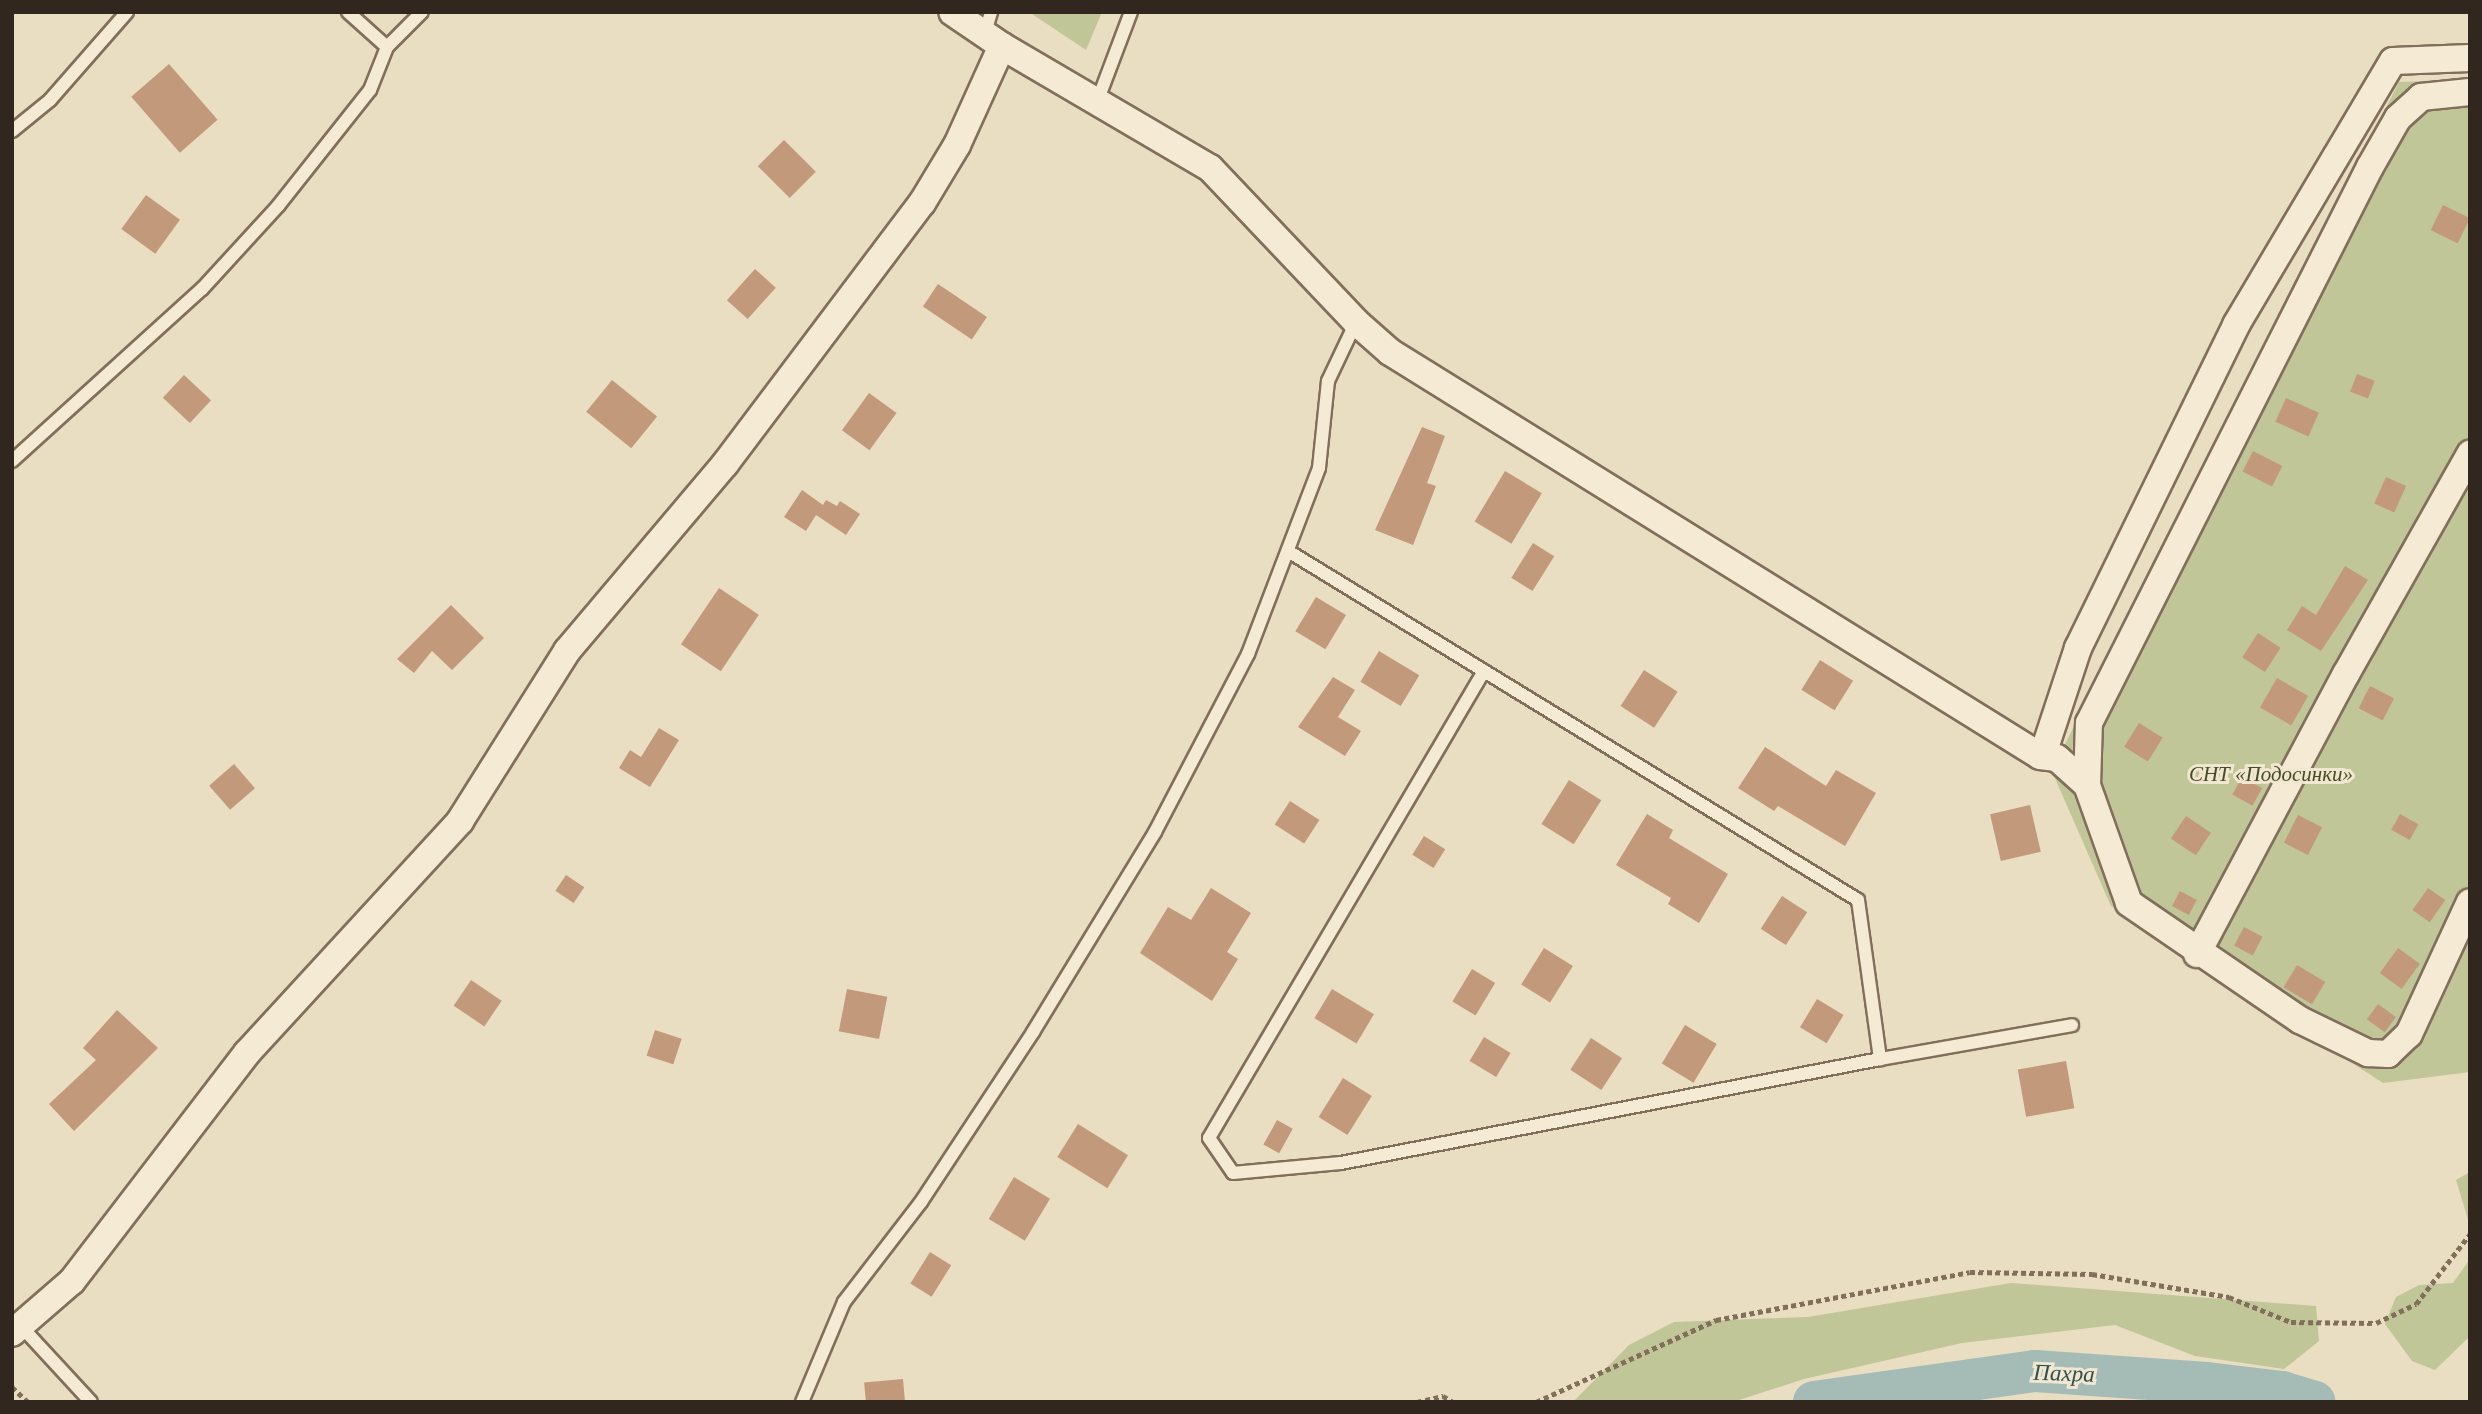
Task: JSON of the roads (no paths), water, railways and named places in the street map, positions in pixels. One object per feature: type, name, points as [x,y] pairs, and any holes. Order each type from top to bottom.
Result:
[{"type":"street","points":[[953,12],[993,30],[1097,102],[1210,168],[1356,322],[1390,352],[1455,396],[2040,756],[2043,754],[2057,758],[2087,785]]},
{"type":"street","points":[[14,1327],[72,1281],[247,1054],[460,821],[567,651],[725,464],[922,204],[957,145],[993,30]]},
{"type":"street","points":[[2043,754],[2078,648],[2236,325],[2393,61],[2470,58]]},
{"type":"street","points":[[2470,92],[2421,97],[2398,118],[2375,158],[2089,723],[2087,785],[2129,904],[2197,954],[2300,1020],[2368,1053],[2388,1054],[2409,1034],[2470,902]]},
{"type":"street","points":[[2197,954],[2346,674],[2470,454]]},
{"type":"lane","points":[[12,131],[50,100],[127,12]]},
{"type":"lane","points":[[348,12],[387,47]]},
{"type":"lane","points":[[12,461],[202,289],[278,206],[370,90],[387,47],[422,12]]},
{"type":"lane","points":[[1097,102],[1131,12]]},
{"type":"lane","points":[[802,1402],[844,1302],[936,1180],[1155,832],[1248,654],[1319,468],[1328,381],[1356,322]]},
{"type":"lane","points":[[1288,551],[1858,900],[1880,1059]]},
{"type":"lane","points":[[1484,671],[1209,1139],[1233,1173],[1341,1163],[1880,1059],[2072,1025]]},
{"type":"lane","points":[[14,1327],[91,1402]]},
{"type":"waterway","name":"Пахра","points":[[1814,1402],[2035,1371],[2207,1383],[2282,1392],[2315,1402]]},
{"type":"park label","name":"СНТ «Подосинки»","points":[[2271,774]]}]
